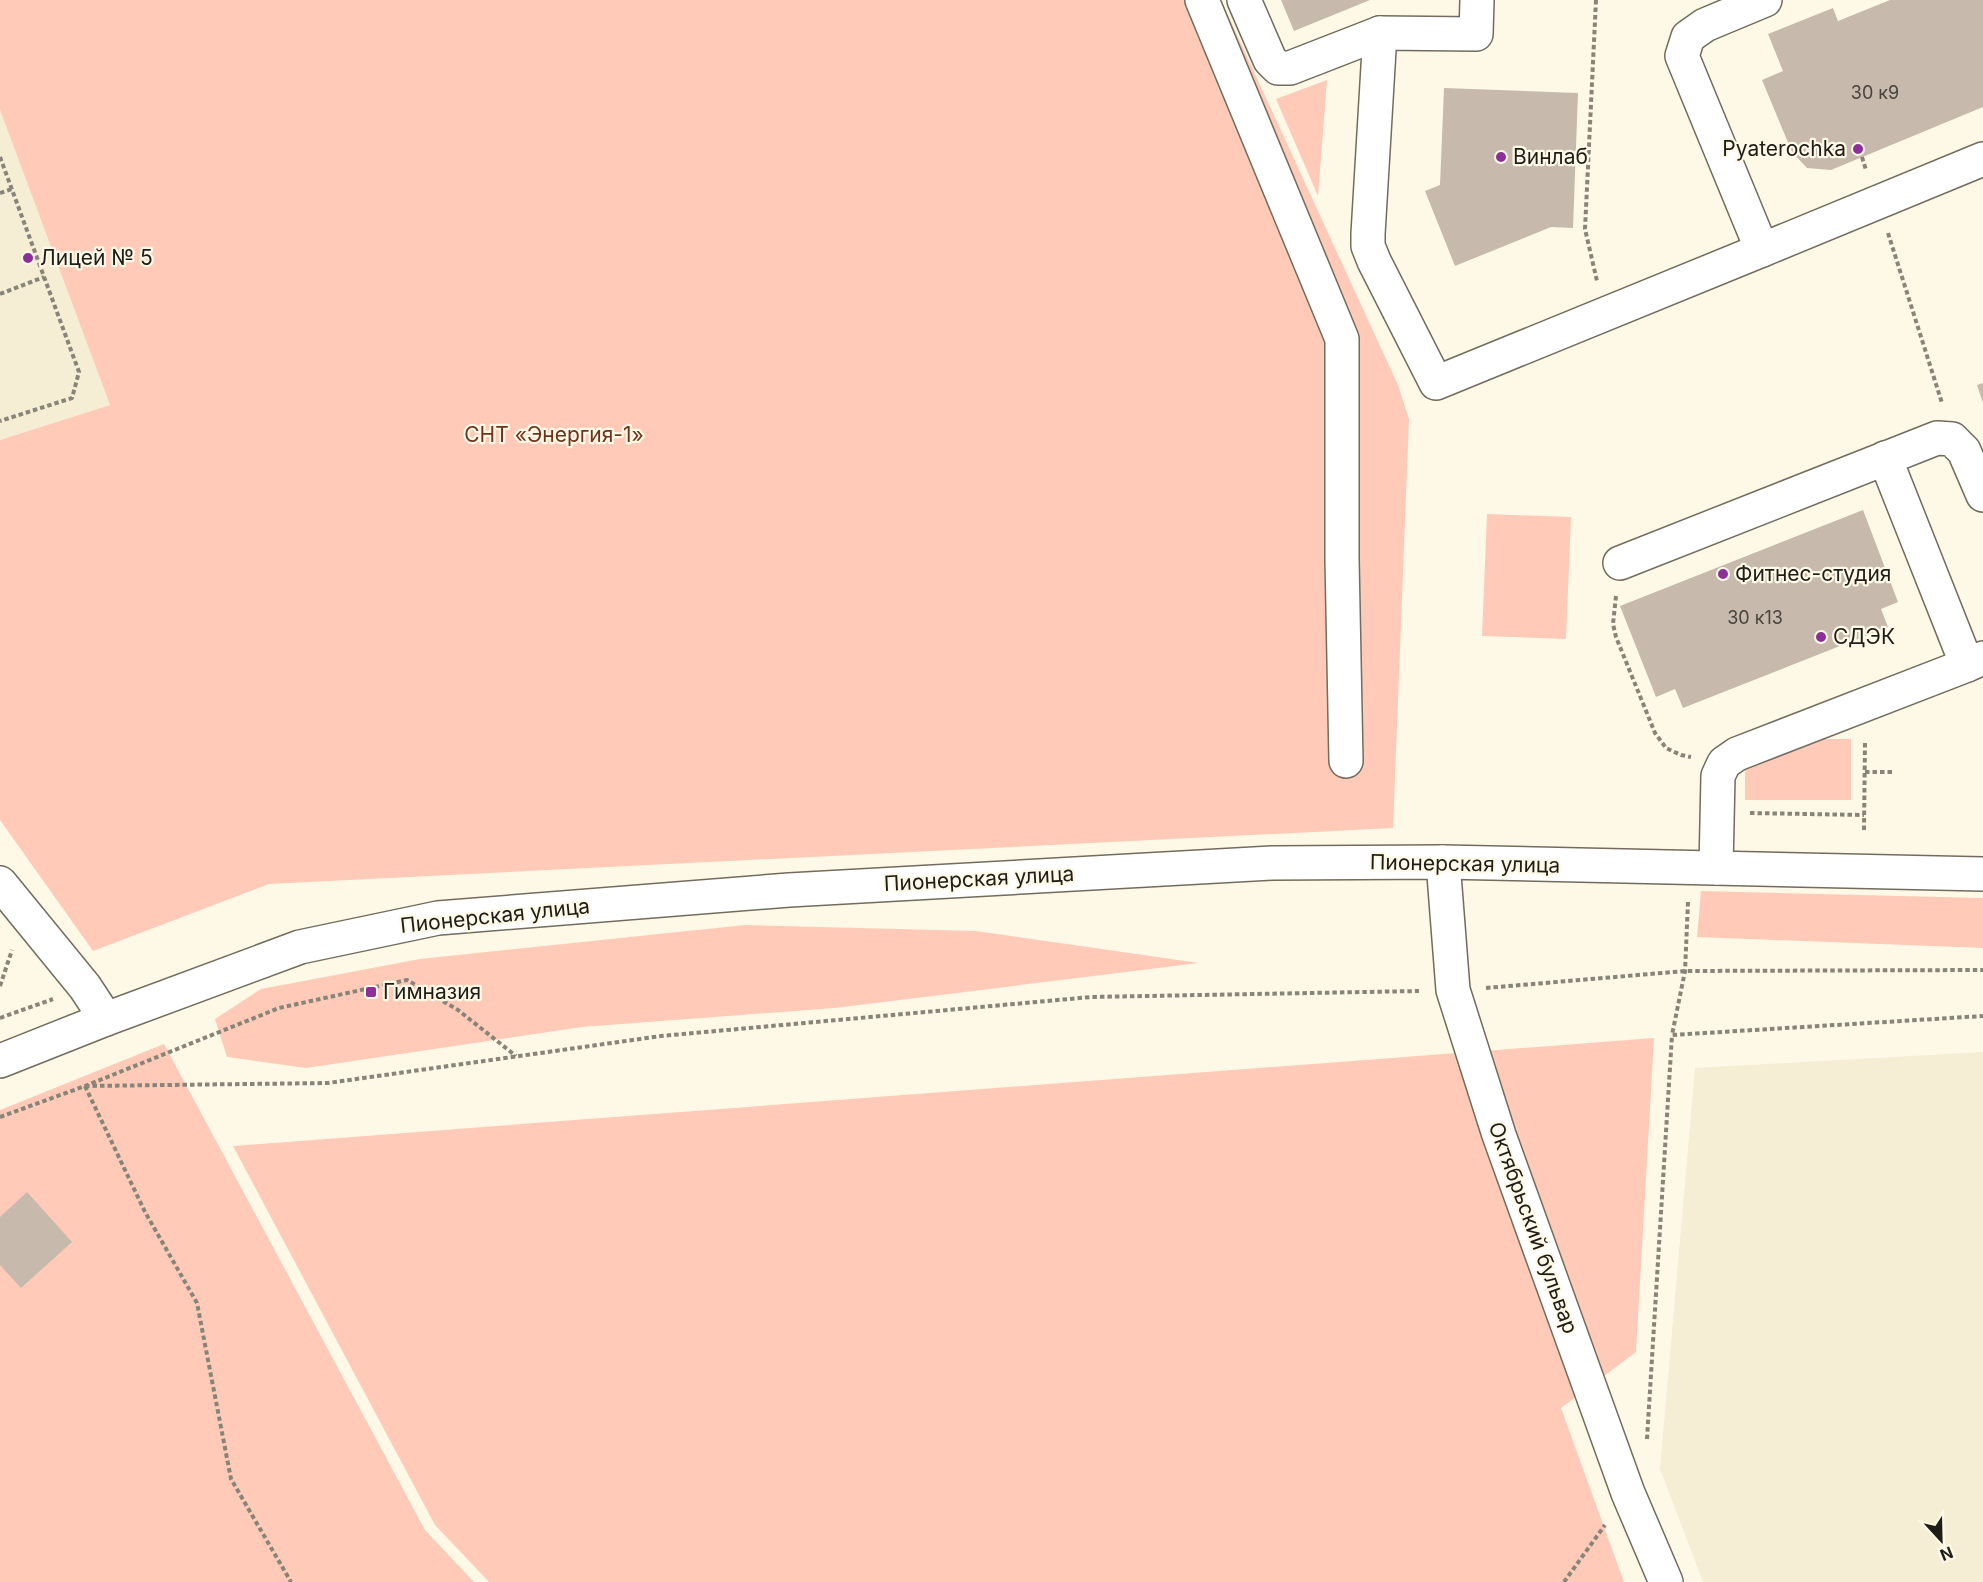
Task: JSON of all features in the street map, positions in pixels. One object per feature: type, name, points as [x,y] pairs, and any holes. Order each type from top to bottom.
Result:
[{"type":"main road","points":[[1202,0],[1342,339],[1342,559],[1346,762]]},
{"type":"main road","points":[[1244,0],[1270,60],[1278,68],[1290,68],[1380,33],[1476,34],[1477,0]]},
{"type":"main road","points":[[1752,2],[1705,25],[1688,37],[1682,56],[1762,250]]},
{"type":"main road","points":[[1380,33],[1368,246],[1436,383],[1983,159]]},
{"type":"main road","points":[[1620,563],[1937,438],[1952,439],[1964,451],[1983,495]]},
{"type":"main road","points":[[1716,868],[1718,776],[1724,763],[1737,754],[1975,662],[1885,458]]},
{"type":"main road","name":"Пионерская улица","points":[[0,1061],[300,947],[438,918],[800,889],[1272,863],[1443,862],[1983,874]]},
{"type":"main road","name":"Октябрьский бульвар","points":[[1443,862],[1453,990],[1499,1135],[1541,1253],[1628,1493],[1666,1582]]},
{"type":"main road","points":[[0,883],[85,987],[106,1019]]},
{"type":"path","points":[[1596,0],[1585,230],[1599,290]]},
{"type":"path","points":[[0,157],[80,372],[72,398],[0,421]]},
{"type":"path","points":[[0,193],[12,189]]},
{"type":"path","points":[[1877,202],[1938,387],[1952,439]]},
{"type":"path","points":[[0,294],[44,277]]},
{"type":"path","points":[[1620,563],[1613,624],[1656,733],[1666,748],[1681,755],[1724,763],[1743,807],[1748,812],[1754,814],[1864,815]]},
{"type":"path","points":[[1864,830],[1865,705]]},
{"type":"path","points":[[1864,772],[1893,772]]},
{"type":"path","points":[[1647,1440],[1672,1035],[1685,970],[1689,893]]},
{"type":"path","points":[[0,986],[16,940]]},
{"type":"path","points":[[85,1086],[328,1083],[661,1036],[1091,997],[1453,990],[1685,970],[1983,970]]},
{"type":"path","points":[[0,1116],[85,1086],[279,1008],[407,980],[458,1010],[516,1057]]},
{"type":"path","points":[[0,1017],[45,1002]]},
{"type":"path","points":[[1672,1035],[1983,1016]]},
{"type":"path","points":[[85,1086],[145,1212],[197,1303],[231,1479],[291,1582]]},
{"type":"shaded area","name":"Лицей № 5","points":[[0,110],[110,405],[0,440]]},
{"type":"shaded area","points":[[1983,1052],[1983,1582],[1703,1582],[1660,1469],[1695,1068]]},
{"type":"green space","name":"СНТ «Энергия-1»","points":[[0,0],[1221,0],[1398,385],[1409,419],[1393,828],[269,884],[93,951],[0,820],[0,440],[110,405],[0,110]]},
{"type":"green space","points":[[1327,80],[1318,196],[1276,99]]},
{"type":"green space","points":[[1487,514],[1571,517],[1566,639],[1482,636]]},
{"type":"green space","points":[[1806,739],[1851,739],[1851,800],[1745,800],[1745,769]]},
{"type":"green space","points":[[1701,891],[1983,898],[1983,948],[1697,937]]},
{"type":"green space","points":[[745,925],[976,931],[1199,963],[835,1008],[582,1027],[306,1068],[227,1057],[215,1019],[261,989],[420,959]]},
{"type":"green space","points":[[1654,1038],[1636,1352],[1561,1408],[1624,1582],[489,1582],[435,1525],[233,1146]]},
{"type":"green space","points":[[164,1044],[425,1530],[474,1582],[0,1582],[0,1110]]},
{"type":"building","points":[[1281,0],[1370,0],[1294,31]]},
{"type":"building","points":[[1890,0],[1983,0],[1983,107],[1831,170],[1807,168],[1792,152],[1762,80],[1783,71],[1768,34],[1833,8],[1838,21]]},
{"type":"building","points":[[1444,88],[1578,93],[1573,228],[1551,227],[1455,266],[1425,191],[1440,185]]},
{"type":"building","points":[[1983,383],[1983,403],[1977,385]]},
{"type":"building","points":[[1863,510],[1898,602],[1881,609],[1888,627],[1683,708],[1675,689],[1656,697],[1620,606]]},
{"type":"building","points":[[27,1192],[72,1242],[21,1288],[0,1265],[0,1217]]},
{"type":"place","name":"Pyaterochka","points":[[1858,149]]},
{"type":"place","name":"Винлаб","points":[[1501,157]]},
{"type":"place","name":"Лицей № 5","points":[[28,258]]},
{"type":"place","name":"Фитнес-студия","points":[[1723,574]]},
{"type":"place","name":"СДЭК","points":[[1821,637]]},
{"type":"place","name":"Гимназия","points":[[371,992]]}]
